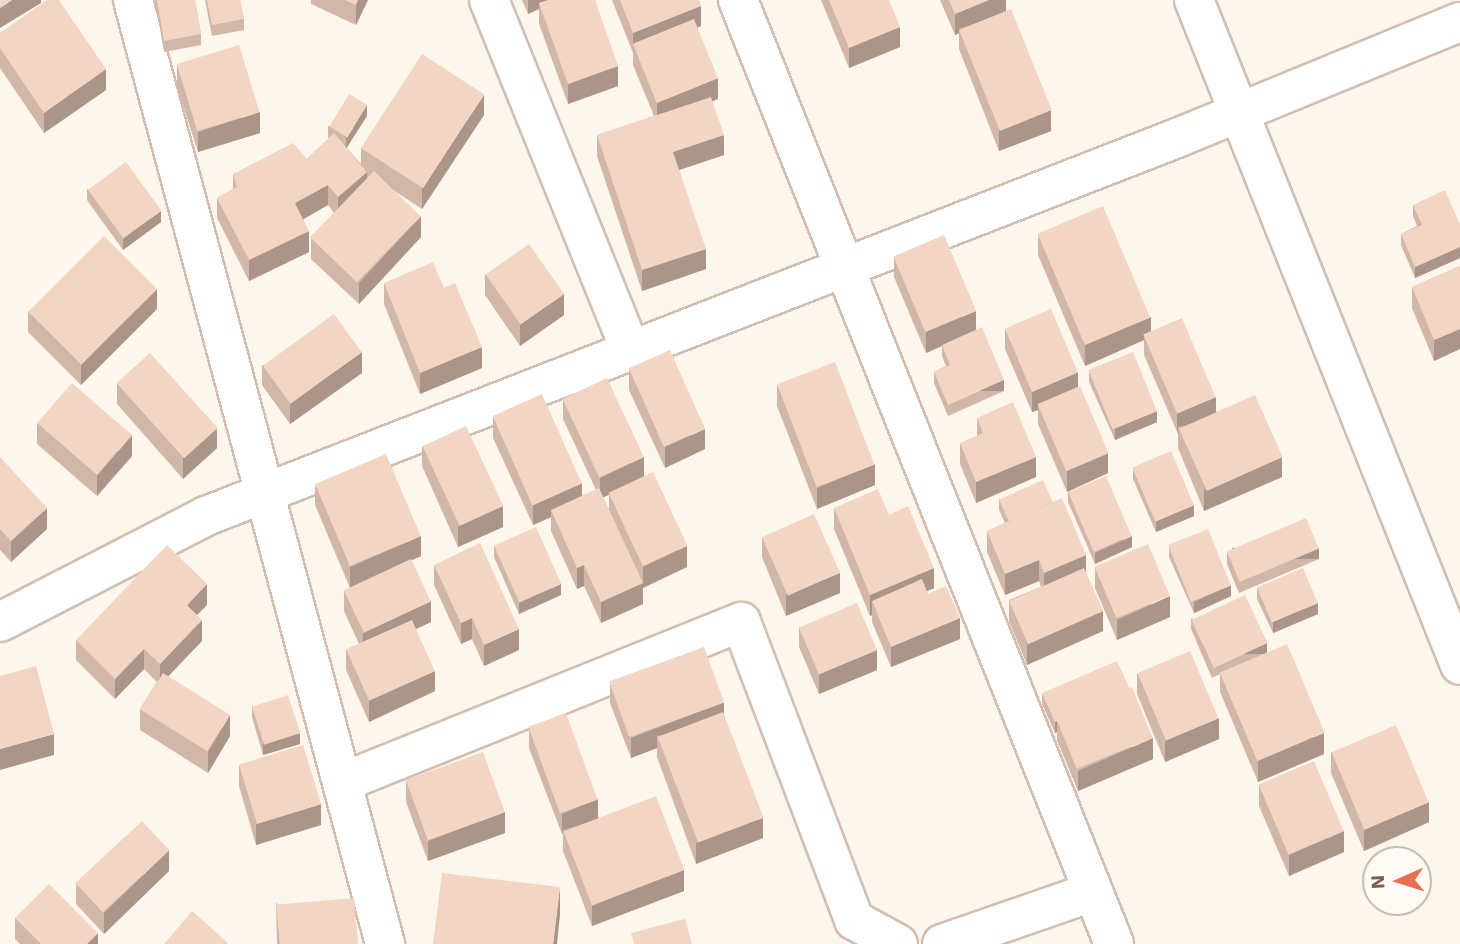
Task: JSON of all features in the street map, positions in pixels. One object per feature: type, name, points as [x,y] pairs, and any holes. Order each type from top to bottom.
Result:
[{"type":"street","points":[[133,0],[385,944]]},
{"type":"street","points":[[489,0],[631,352]]},
{"type":"street","points":[[738,0],[1114,944]]},
{"type":"street","points":[[1194,0],[1460,665]]},
{"type":"street","points":[[0,622],[206,516],[1238,113],[1460,22]]},
{"type":"street","points":[[343,782],[741,622],[854,920],[898,944]]},
{"type":"street","points":[[942,944],[1092,892]]},
{"type":"building","points":[[0,0],[12,0],[0,8]]},
{"type":"building","points":[[47,0],[59,0],[106,69],[44,113],[0,48],[0,33]]},
{"type":"building","points":[[157,0],[195,0],[201,34],[164,41]]},
{"type":"building","points":[[207,0],[240,0],[244,19],[212,25]]},
{"type":"building","points":[[345,0],[358,0],[356,5]]},
{"type":"building","points":[[548,0],[595,0],[618,66],[568,84],[539,3]]},
{"type":"building","points":[[620,0],[699,0],[701,6],[633,33]]},
{"type":"building","points":[[829,0],[889,0],[900,27],[849,48]]},
{"type":"building","points":[[949,0],[989,0],[955,14]]},
{"type":"building","points":[[1011,9],[1052,110],[1000,131],[959,30]]},
{"type":"building","points":[[694,19],[718,78],[657,103],[633,44]]},
{"type":"building","points":[[239,45],[259,112],[197,131],[177,64]]},
{"type":"building","points":[[422,54],[484,94],[423,188],[361,148]]},
{"type":"building","points":[[349,94],[367,105],[347,137],[329,127]]},
{"type":"building","points":[[711,97],[724,135],[673,152],[706,249],[642,270],[597,135]]},
{"type":"building","points":[[334,133],[367,172],[338,197],[328,185],[295,203],[309,231],[249,260],[217,198],[237,187],[233,174],[293,143],[307,159]]},
{"type":"building","points":[[126,162],[161,211],[123,238],[88,190]]},
{"type":"building","points":[[374,171],[421,216],[357,282],[310,237]]},
{"type":"building","points":[[1445,190],[1460,225],[1460,247],[1415,267],[1401,234],[1422,225],[1413,205]]},
{"type":"building","points":[[1103,206],[1150,317],[1085,345],[1038,234]]},
{"type":"building","points":[[944,235],[976,310],[925,332],[893,256]]},
{"type":"building","points":[[104,236],[157,289],[81,365],[28,312]]},
{"type":"building","points":[[529,244],[564,294],[521,324],[486,274]]},
{"type":"building","points":[[433,262],[444,288],[455,283],[482,347],[420,373],[384,283]]},
{"type":"building","points":[[1460,266],[1460,329],[1434,340],[1412,287]]},
{"type":"building","points":[[1051,309],[1078,373],[1032,392],[1005,329]]},
{"type":"building","points":[[334,314],[362,352],[290,404],[263,366]]},
{"type":"building","points":[[1182,318],[1216,397],[1177,414],[1143,334]]},
{"type":"building","points":[[982,327],[1004,380],[948,405],[934,372],[950,365],[942,345]]},
{"type":"building","points":[[670,350],[705,429],[664,447],[629,368]]},
{"type":"building","points":[[1133,352],[1157,411],[1112,429],[1088,370]]},
{"type":"building","points":[[150,353],[218,428],[184,458],[117,383]]},
{"type":"building","points":[[835,362],[874,465],[817,487],[777,384]]},
{"type":"building","points":[[607,378],[644,457],[599,478],[563,399]]},
{"type":"building","points":[[72,383],[132,435],[97,475],[37,423]]},
{"type":"building","points":[[1080,386],[1109,453],[1066,471],[1038,404]]},
{"type":"building","points":[[542,394],[582,484],[533,505],[493,416]]},
{"type":"building","points":[[1255,395],[1283,457],[1207,491],[1179,429]]},
{"type":"building","points":[[1013,402],[1036,457],[976,482],[960,443],[983,433],[977,418]]},
{"type":"building","points":[[466,426],[503,506],[460,526],[422,446]]},
{"type":"building","points":[[1171,451],[1194,505],[1155,522],[1132,467]]},
{"type":"building","points":[[386,454],[421,536],[350,566],[315,484]]},
{"type":"building","points":[[0,457],[47,508],[11,541],[0,529]]},
{"type":"building","points":[[653,472],[687,545],[643,566],[609,493]]},
{"type":"building","points":[[1106,476],[1131,536],[1094,552],[1068,492]]},
{"type":"building","points":[[1043,480],[1053,502],[1009,521],[999,500]]},
{"type":"building","points":[[599,488],[643,583],[601,602],[584,565],[577,568],[551,510]]},
{"type":"building","points":[[878,489],[889,515],[908,506],[934,568],[870,595],[834,508]]},
{"type":"building","points":[[1062,498],[1086,555],[1044,573],[1039,560],[1005,574],[987,531]]},
{"type":"building","points":[[814,514],[840,572],[788,596],[762,537]]},
{"type":"building","points":[[1306,518],[1319,548],[1240,582],[1227,552]]},
{"type":"building","points":[[536,527],[561,584],[519,602],[494,546]]},
{"type":"building","points":[[1208,529],[1231,586],[1191,602],[1168,545]]},
{"type":"building","points":[[480,543],[519,629],[484,645],[472,618],[461,623],[434,565]]},
{"type":"building","points":[[1148,544],[1170,596],[1116,618],[1095,567]]},
{"type":"building","points":[[167,545],[207,584],[187,605],[202,620],[160,664],[144,649],[115,679],[76,640]]},
{"type":"building","points":[[411,559],[431,602],[364,633],[344,590]]},
{"type":"building","points":[[1084,568],[1103,611],[1028,644],[1009,601]]},
{"type":"building","points":[[1303,568],[1318,603],[1272,623],[1257,588]]},
{"type":"building","points":[[922,579],[928,594],[946,586],[960,618],[891,647],[872,601]]},
{"type":"building","points":[[1245,595],[1267,643],[1214,668],[1192,620]]},
{"type":"building","points":[[857,603],[877,650],[819,675],[799,628]]},
{"type":"building","points":[[412,620],[435,671],[369,700],[346,649]]},
{"type":"building","points":[[1287,644],[1325,732],[1257,761],[1220,673]]},
{"type":"building","points":[[704,647],[724,702],[629,737],[609,682]]},
{"type":"building","points":[[1190,651],[1219,718],[1166,740],[1138,673]]},
{"type":"building","points":[[1117,661],[1130,689],[1055,722],[1042,693]]},
{"type":"building","points":[[36,666],[54,734],[0,749],[0,676]]},
{"type":"building","points":[[163,673],[230,715],[207,751],[140,709]]},
{"type":"building","points":[[1132,687],[1153,738],[1077,769],[1056,718]]},
{"type":"building","points":[[288,695],[300,733],[264,745],[252,707]]},
{"type":"building","points":[[723,712],[763,817],[698,843],[658,737]]},
{"type":"building","points":[[566,713],[597,799],[560,813],[528,727]]},
{"type":"building","points":[[1396,725],[1429,802],[1364,830],[1332,752]]},
{"type":"building","points":[[303,745],[321,804],[257,824],[239,765]]},
{"type":"building","points":[[483,752],[505,812],[428,840],[406,780]]},
{"type":"building","points":[[1314,761],[1344,831],[1288,854],[1259,784]]},
{"type":"building","points":[[656,796],[684,870],[592,905],[564,831]]},
{"type":"building","points":[[142,821],[169,850],[103,912],[75,883]]},
{"type":"building","points":[[442,873],[560,887],[553,944],[433,944]]},
{"type":"building","points":[[49,884],[98,933],[87,944],[41,944],[15,918]]},
{"type":"building","points":[[354,898],[358,944],[280,944],[276,905]]},
{"type":"building","points":[[192,911],[228,943],[164,944]]},
{"type":"building","points":[[685,919],[692,944],[634,944],[631,933]]}]
